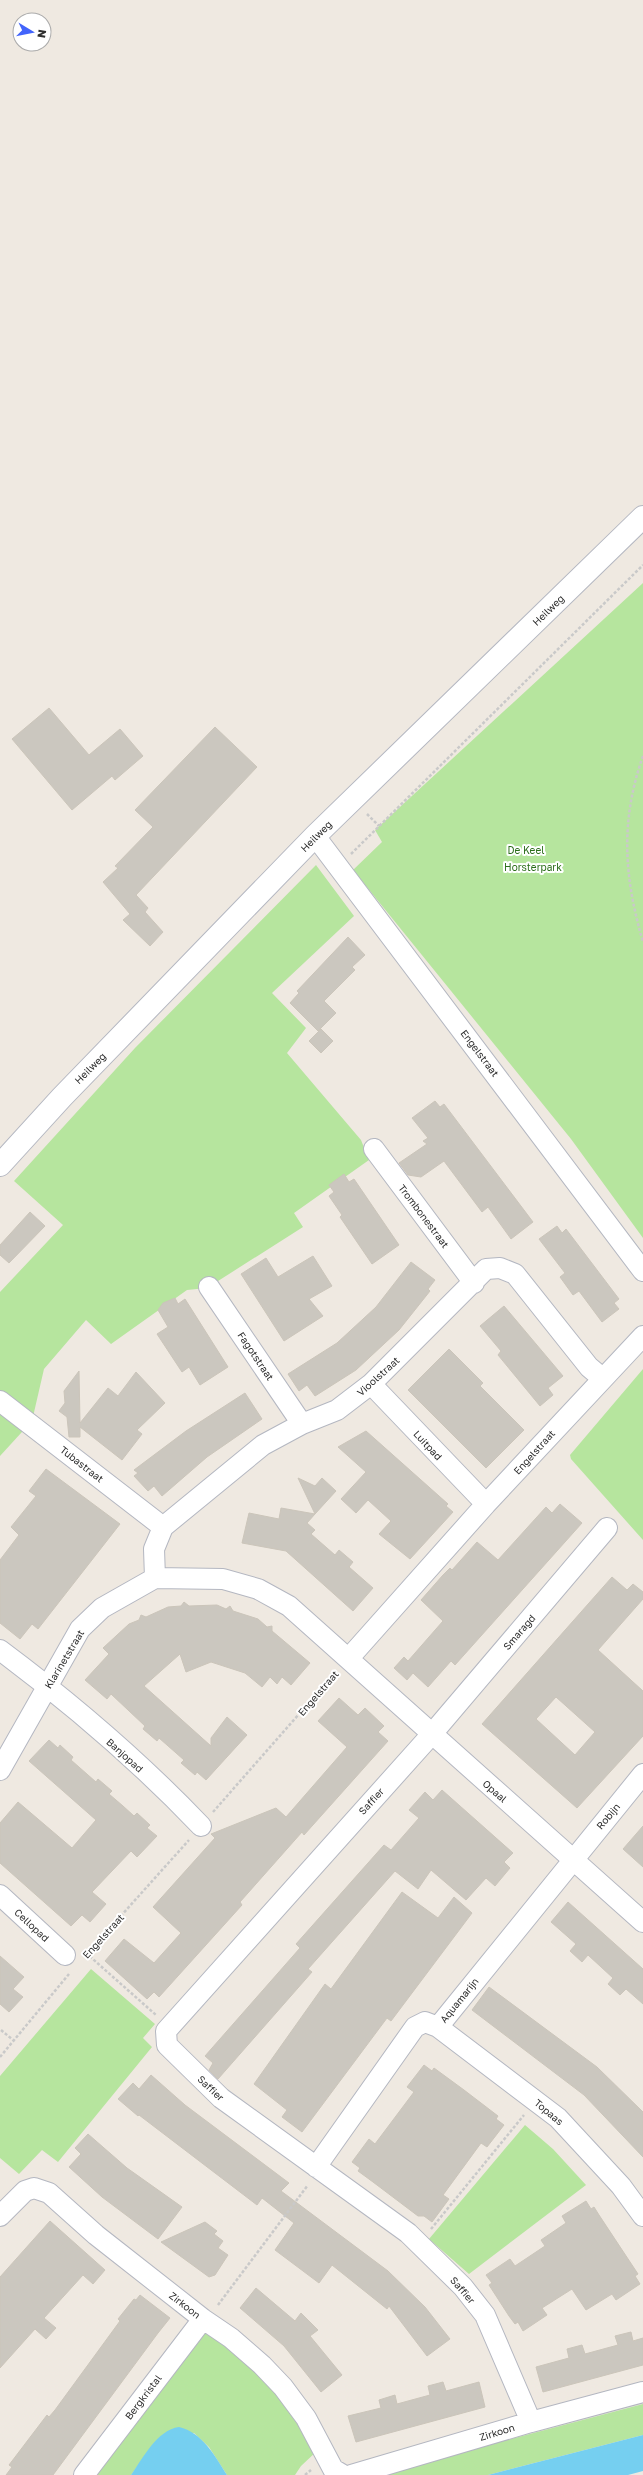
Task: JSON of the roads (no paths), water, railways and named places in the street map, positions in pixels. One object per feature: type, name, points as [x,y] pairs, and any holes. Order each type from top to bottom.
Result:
[{"type":"street","name":"Heilweg","points":[[0,1165],[62,1096],[315,836],[643,517]]},
{"type":"street","name":"Engelstraat","points":[[315,836],[643,1271]]},
{"type":"street","name":"Trombonestraat","points":[[374,1149],[474,1283]]},
{"type":"street","name":"Vioolstraat","points":[[155,1578],[154,1549],[163,1526],[263,1446],[302,1424],[338,1410],[372,1384],[474,1283],[486,1269],[500,1268],[515,1274],[595,1372]]},
{"type":"street","name":"Fagotstraat","points":[[209,1287],[302,1424]]},
{"type":"street","name":"Engelstraat","points":[[349,1658],[486,1504],[595,1372],[643,1336]]},
{"type":"street","name":"Luitpad","points":[[372,1384],[471,1490],[486,1504]]},
{"type":"street","name":"Tubastraat","points":[[0,1401],[163,1526]]},
{"type":"street","name":"Smaragd","points":[[431,1735],[607,1528]]},
{"type":"street","points":[[155,1578],[223,1579],[258,1589],[289,1606],[349,1658]]},
{"type":"street","name":"Klarinetstraat","points":[[0,1770],[80,1629],[102,1608],[155,1578]]},
{"type":"street","name":"Banjopad","points":[[0,1650],[48,1686],[180,1804],[201,1826]]},
{"type":"street","name":"Opaal","points":[[349,1658],[431,1735],[643,1922]]},
{"type":"street","name":"Saffier","points":[[431,1735],[169,2026],[166,2031],[167,2045],[221,2098],[408,2233],[463,2287],[484,2315],[531,2422]]},
{"type":"street","name":"Robijn","points":[[573,1859],[643,1774]]},
{"type":"street","name":"Aquamarijn","points":[[316,2167],[415,2026],[425,2022],[438,2026],[573,1859]]},
{"type":"street","name":"Cellopad","points":[[0,1894],[71,1956]]},
{"type":"street","name":"Topaas","points":[[438,2026],[558,2118],[621,2186],[643,2216]]},
{"type":"street","name":"Zirkoon","points":[[0,2216],[25,2191],[34,2188],[49,2193],[96,2235],[203,2319],[231,2338],[262,2365],[283,2387],[306,2418],[333,2469],[343,2475]]},
{"type":"street","name":"Bergkristal","points":[[84,2475],[203,2319]]},
{"type":"street","name":"Zirkoon","points":[[351,2475],[531,2422],[643,2392]]},
{"type":"water","points":[[179,2427],[195,2434],[201,2439],[213,2453],[227,2475],[131,2475],[157,2439],[171,2429]]},
{"type":"water","points":[[643,2435],[643,2471],[628,2475],[488,2475]]},
{"type":"park label","name":"De Keel","points":[[526,850]]},
{"type":"park label","name":"Horsterpark","points":[[533,867]]}]
